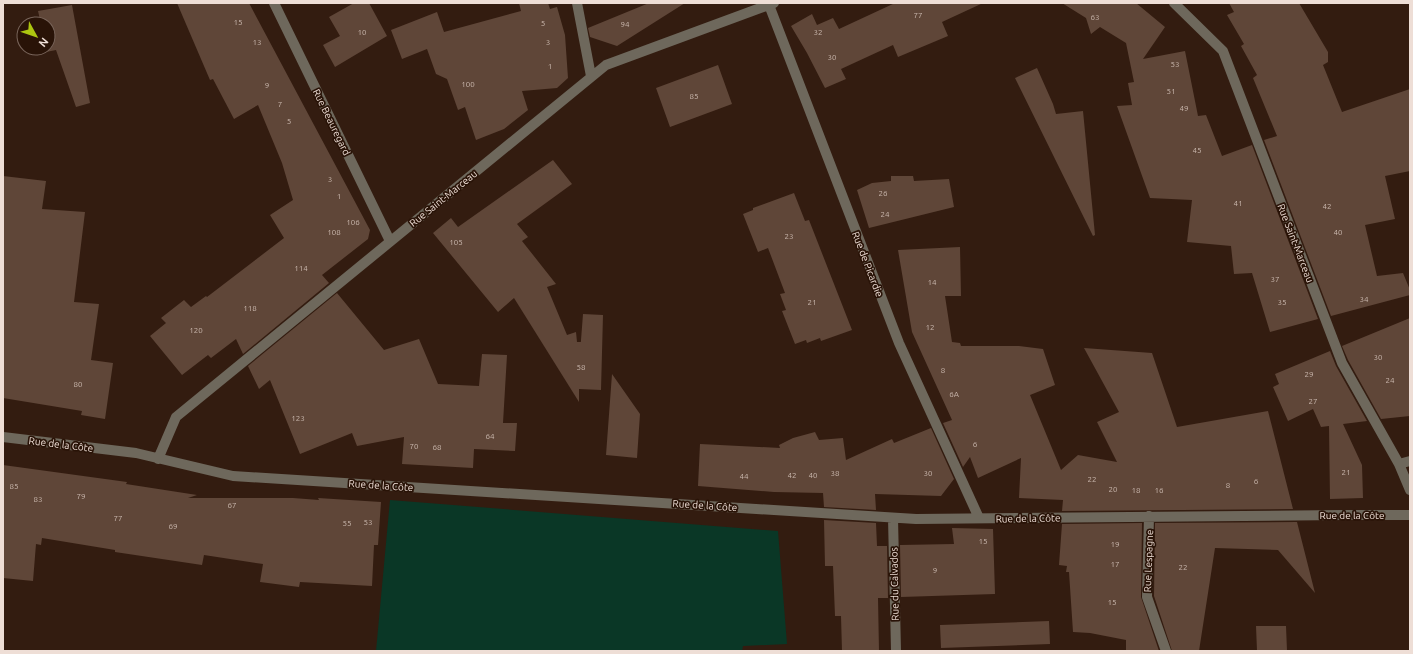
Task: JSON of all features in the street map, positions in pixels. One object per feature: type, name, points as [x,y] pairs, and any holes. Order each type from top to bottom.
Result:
[{"type":"street","name":"Rue Beauregard","points":[[274,3],[390,242]]},
{"type":"street","points":[[577,3],[591,76]]},
{"type":"street","name":"Rue Saint-Marceau","points":[[1174,3],[1223,51],[1342,363],[1399,464],[1410,490]]},
{"type":"street","name":"Rue Saint-Marceau","points":[[158,459],[176,417],[606,64],[771,4]]},
{"type":"street","name":"Rue de Picardie","points":[[771,4],[899,342],[978,518]]},
{"type":"street","name":"Rue de la Côte","points":[[3,437],[136,453],[233,476],[893,518],[1410,515]]},
{"type":"street","points":[[1399,464],[1410,461]]},
{"type":"street","name":"Rue Lespagne","points":[[1150,516],[1147,597],[1166,651]]},
{"type":"street","name":"Rue du Calvados","points":[[893,518],[896,651]]},
{"type":"green space","points":[[390,500],[778,531],[787,644],[743,646],[742,651],[376,651]]},
{"type":"building","points":[[177,3],[249,3],[370,230],[368,239],[322,275],[329,283],[243,354],[236,339],[211,358],[208,355],[182,375],[150,336],[166,323],[161,318],[184,300],[191,307],[206,296],[207,297],[284,238],[270,215],[293,200],[282,163],[258,105],[234,119],[213,79],[210,80]]},
{"type":"building","points":[[354,3],[369,3],[387,36],[335,67],[323,45],[340,36],[329,17]]},
{"type":"building","points":[[519,3],[548,3],[550,9],[557,7],[565,35],[568,78],[557,88],[522,91],[528,110],[504,129],[476,140],[465,107],[458,110],[447,79],[436,74],[427,49],[402,59],[391,30],[437,12],[444,32],[521,11]]},
{"type":"building","points":[[649,3],[685,3],[617,46],[590,37],[588,28]]},
{"type":"building","points":[[895,3],[983,3],[942,22],[948,36],[898,57],[893,45],[841,69],[846,79],[825,88],[791,26],[812,14],[817,25],[833,18],[839,29]]},
{"type":"building","points":[[1062,3],[1136,3],[1165,27],[1143,59],[1185,51],[1198,116],[1206,115],[1222,156],[1252,145],[1318,319],[1270,332],[1252,273],[1234,274],[1231,246],[1187,242],[1192,200],[1150,198],[1117,106],[1132,105],[1128,83],[1134,82],[1126,43],[1100,27],[1091,34],[1086,18]]},
{"type":"building","points":[[1229,3],[1299,3],[1328,52],[1328,62],[1323,65],[1342,112],[1410,89],[1410,171],[1385,176],[1395,219],[1365,225],[1377,276],[1403,273],[1410,290],[1410,295],[1331,316],[1264,140],[1277,136],[1253,78],[1257,75],[1241,46],[1244,44],[1227,15],[1234,12]]},
{"type":"building","points":[[72,5],[90,103],[76,107],[56,50],[56,16],[39,16],[38,11]]},
{"type":"building","points":[[718,65],[732,104],[670,127],[656,88]]},
{"type":"building","points":[[1037,68],[1056,114],[1083,111],[1095,235],[1093,236],[1015,78]]},
{"type":"building","points":[[553,160],[572,184],[517,224],[528,237],[522,241],[556,284],[547,287],[567,335],[576,332],[577,342],[581,342],[583,314],[603,315],[601,390],[579,389],[579,402],[514,298],[498,312],[433,233],[451,218],[458,227]]},
{"type":"building","points":[[3,176],[46,181],[42,209],[85,212],[74,302],[99,304],[91,360],[113,363],[105,419],[81,415],[82,411],[3,398]]},
{"type":"building","points":[[891,176],[913,176],[914,181],[949,179],[954,207],[869,228],[857,190],[872,183],[891,181]]},
{"type":"building","points":[[794,193],[805,221],[809,220],[852,330],[821,341],[820,338],[807,343],[806,340],[795,344],[782,311],[786,310],[780,294],[785,293],[768,248],[758,252],[743,214],[753,210],[753,208]]},
{"type":"building","points":[[960,247],[961,296],[945,296],[952,342],[960,343],[961,346],[1019,346],[1043,349],[1055,385],[1030,395],[1061,470],[1078,455],[1117,462],[1097,422],[1119,412],[1084,348],[1152,353],[1177,427],[1268,411],[1293,509],[1062,511],[1063,500],[1019,498],[1021,458],[978,478],[970,457],[963,467],[943,423],[952,420],[912,332],[898,250]]},
{"type":"building","points":[[337,293],[384,350],[419,339],[438,384],[479,386],[482,354],[507,355],[503,423],[517,423],[515,451],[474,449],[473,468],[402,464],[404,437],[357,446],[352,433],[300,454],[270,380],[259,389],[248,366]]},
{"type":"building","points":[[1410,318],[1410,416],[1381,419],[1348,360],[1342,346]]},
{"type":"building","points":[[1330,351],[1336,366],[1367,421],[1343,424],[1362,465],[1363,498],[1330,499],[1329,426],[1321,427],[1313,409],[1288,421],[1273,387],[1279,384],[1275,374]]},
{"type":"building","points":[[612,374],[640,414],[637,458],[606,455]]},
{"type":"building","points":[[931,428],[954,479],[941,496],[875,494],[876,510],[824,507],[823,493],[774,492],[698,486],[700,444],[780,448],[779,445],[793,438],[815,432],[819,440],[843,438],[846,460],[892,439],[894,443]]},
{"type":"building","points":[[3,465],[127,482],[126,484],[197,495],[188,498],[293,498],[319,500],[318,498],[381,502],[378,545],[374,545],[372,586],[300,582],[299,587],[260,582],[263,564],[204,555],[202,565],[115,552],[115,550],[42,538],[41,545],[36,544],[33,581],[3,578]]},
{"type":"building","points":[[824,520],[876,523],[877,546],[887,546],[888,598],[878,598],[879,651],[842,651],[841,616],[835,616],[833,566],[825,566]]},
{"type":"building","points":[[1297,522],[1315,593],[1278,550],[1215,548],[1199,651],[1172,651],[1154,596],[1155,523]]},
{"type":"building","points":[[1142,523],[1141,597],[1159,651],[1126,651],[1126,640],[1090,633],[1073,632],[1069,572],[1066,572],[1067,566],[1059,565],[1062,524]]},
{"type":"building","points":[[952,528],[993,529],[995,594],[901,597],[900,545],[954,544]]},
{"type":"building","points":[[1049,621],[1050,644],[941,648],[940,625]]},
{"type":"building","points":[[1256,626],[1286,626],[1287,651],[1257,651]]}]
